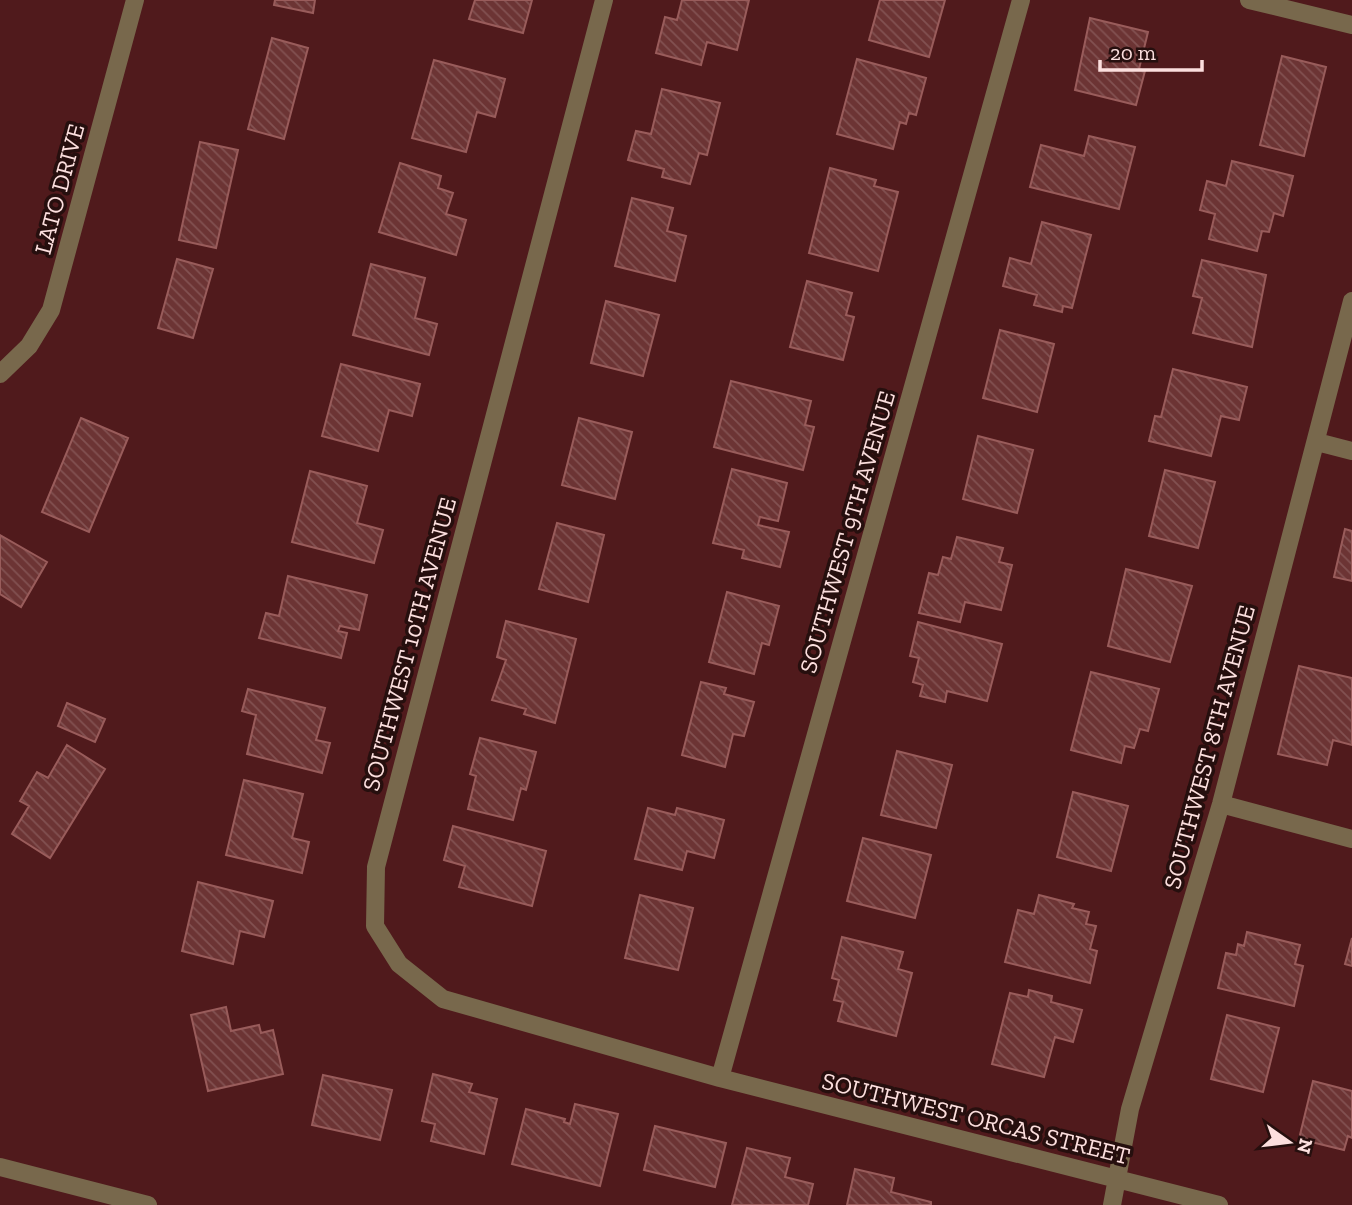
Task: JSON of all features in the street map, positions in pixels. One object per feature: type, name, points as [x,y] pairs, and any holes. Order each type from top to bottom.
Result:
[{"type":"street","name":"LATO DRIVE","points":[[0,374],[29,346],[51,310],[135,0]]},
{"type":"street","name":"SOUTHWEST 10TH AVENUE","points":[[604,0],[376,867],[375,926],[400,964],[443,999],[720,1078]]},
{"type":"street","name":"SOUTHWEST 9TH AVENUE","points":[[720,1078],[1021,0]]},
{"type":"street","points":[[1249,0],[1352,25]]},
{"type":"street","name":"SOUTHWEST 8TH AVENUE","points":[[1112,1205],[1114,1180],[1130,1108],[1221,804],[1352,301]]},
{"type":"street","points":[[1317,442],[1352,451]]},
{"type":"street","points":[[1221,804],[1352,839]]},
{"type":"street","name":"SOUTHWEST ORCAS STREET","points":[[720,1078],[1219,1205]]},
{"type":"street","points":[[0,1167],[148,1205]]},
{"type":"building","points":[[275,0],[315,0],[313,13],[274,5]]},
{"type":"building","points":[[475,0],[532,0],[523,33],[469,19]]},
{"type":"building","points":[[682,0],[749,0],[737,50],[707,42],[701,65],[656,53],[665,17],[677,20]]},
{"type":"building","points":[[880,0],[945,0],[929,57],[869,40]]},
{"type":"building","points":[[1090,18],[1148,32],[1139,69],[1145,71],[1136,105],[1075,90]]},
{"type":"building","points":[[272,38],[308,48],[284,139],[248,129]]},
{"type":"building","points":[[1282,56],[1326,67],[1304,156],[1260,145]]},
{"type":"building","points":[[857,59],[926,78],[916,115],[909,113],[906,124],[900,122],[893,149],[837,134]]},
{"type":"building","points":[[434,60],[505,79],[495,117],[477,112],[466,152],[412,138]]},
{"type":"building","points":[[662,89],[720,103],[707,155],[699,153],[690,184],[662,177],[664,169],[628,160],[636,131],[651,134]]},
{"type":"building","points":[[1089,136],[1135,147],[1119,209],[1030,187],[1041,145],[1084,156]]},
{"type":"building","points":[[200,142],[238,150],[216,248],[179,240]]},
{"type":"building","points":[[1232,161],[1293,176],[1283,216],[1274,213],[1269,232],[1262,231],[1257,251],[1209,239],[1215,214],[1200,210],[1207,181],[1226,186]]},
{"type":"building","points":[[400,163],[441,176],[438,188],[453,193],[446,214],[466,220],[456,255],[379,232]]},
{"type":"building","points":[[830,168],[876,180],[874,186],[898,192],[878,271],[809,253]]},
{"type":"building","points":[[632,198],[673,208],[667,231],[686,236],[675,281],[615,266]]},
{"type":"building","points":[[1042,222],[1091,235],[1072,308],[1063,306],[1062,312],[1034,305],[1037,295],[1003,286],[1010,258],[1031,264]]},
{"type":"building","points":[[177,259],[213,269],[193,338],[158,328]]},
{"type":"building","points":[[1202,260],[1266,275],[1252,347],[1193,333],[1202,298],[1193,296]]},
{"type":"building","points":[[371,264],[425,278],[415,318],[437,324],[429,355],[353,335]]},
{"type":"building","points":[[807,281],[852,293],[846,315],[854,317],[843,360],[790,347]]},
{"type":"building","points":[[606,301],[659,315],[643,376],[591,363]]},
{"type":"building","points":[[1000,330],[1054,344],[1037,412],[983,398]]},
{"type":"building","points":[[341,364],[420,384],[412,416],[389,410],[378,451],[322,436]]},
{"type":"building","points":[[1173,369],[1247,387],[1239,420],[1221,416],[1211,456],[1149,441],[1155,416],[1161,417]]},
{"type":"building","points":[[731,381],[811,401],[805,425],[814,427],[803,470],[714,447]]},
{"type":"building","points":[[81,418],[128,438],[89,532],[42,512]]},
{"type":"building","points":[[579,418],[632,432],[615,499],[562,485]]},
{"type":"building","points":[[978,436],[1033,450],[1017,513],[963,499]]},
{"type":"building","points":[[732,469],[787,483],[778,521],[760,517],[758,525],[789,532],[780,567],[742,558],[744,550],[713,543]]},
{"type":"building","points":[[1165,470],[1215,482],[1198,548],[1149,536]]},
{"type":"building","points":[[310,471],[367,486],[357,523],[383,530],[374,563],[292,542]]},
{"type":"building","points":[[557,523],[604,535],[588,602],[539,589]]},
{"type":"building","points":[[1345,529],[1352,531],[1352,581],[1334,577]]},
{"type":"building","points":[[0,535],[47,562],[21,607],[0,594]]},
{"type":"building","points":[[957,537],[1003,548],[999,562],[1012,565],[1001,610],[965,602],[960,622],[919,613],[929,573],[938,575],[943,557],[951,559]]},
{"type":"building","points":[[1126,569],[1192,586],[1170,662],[1108,646]]},
{"type":"building","points":[[288,576],[367,595],[359,630],[340,626],[338,631],[347,633],[341,658],[259,638],[266,613],[279,616]]},
{"type":"building","points":[[727,592],[779,606],[769,645],[762,643],[754,674],[709,662]]},
{"type":"building","points":[[506,621],[576,639],[555,723],[524,714],[526,709],[492,700],[506,660],[497,657]]},
{"type":"building","points":[[918,622],[1002,644],[987,701],[947,691],[945,702],[920,696],[923,685],[913,682],[919,658],[910,656]]},
{"type":"building","points":[[1299,666],[1352,678],[1352,745],[1333,740],[1327,765],[1278,754]]},
{"type":"building","points":[[1091,672],[1159,689],[1148,731],[1140,729],[1134,748],[1125,746],[1121,763],[1071,750]]},
{"type":"building","points":[[701,682],[726,688],[724,694],[754,702],[744,736],[733,734],[725,767],[682,755]]},
{"type":"building","points":[[248,689],[325,708],[316,740],[330,743],[322,773],[247,754],[256,715],[242,711]]},
{"type":"building","points":[[67,703],[105,719],[95,742],[58,726]]},
{"type":"building","points":[[480,738],[536,752],[526,790],[521,788],[513,820],[468,809],[476,776],[470,774]]},
{"type":"building","points":[[67,745],[105,769],[50,858],[12,834],[29,806],[20,801],[37,772],[48,778]]},
{"type":"building","points":[[897,751],[952,765],[936,828],[881,815]]},
{"type":"building","points":[[244,780],[303,794],[292,838],[309,842],[302,873],[226,855]]},
{"type":"building","points":[[1073,792],[1128,806],[1111,871],[1057,857]]},
{"type":"building","points":[[648,808],[675,815],[677,808],[724,820],[714,858],[687,851],[682,870],[635,859]]},
{"type":"building","points":[[453,826],[546,851],[532,906],[459,887],[465,866],[444,860]]},
{"type":"building","points":[[863,838],[931,855],[915,918],[847,901]]},
{"type":"building","points":[[198,882],[273,901],[264,937],[240,931],[233,964],[182,951]]},
{"type":"building","points":[[640,895],[693,908],[678,970],[625,958]]},
{"type":"building","points":[[1039,895],[1074,904],[1072,908],[1089,912],[1086,924],[1096,926],[1090,949],[1097,951],[1090,983],[1005,962],[1018,910],[1034,914]]},
{"type":"building","points":[[1247,932],[1300,945],[1295,964],[1303,966],[1294,1006],[1218,988],[1226,953],[1236,955],[1238,944],[1244,946]]},
{"type":"building","points":[[842,937],[903,952],[898,969],[912,973],[896,1036],[838,1021],[843,1002],[834,1000],[839,980],[832,978]]},
{"type":"building","points":[[1352,938],[1352,966],[1345,964]]},
{"type":"building","points":[[1029,990],[1052,996],[1051,1002],[1082,1010],[1073,1042],[1055,1037],[1044,1077],[992,1064],[1010,993],[1028,997]]},
{"type":"building","points":[[226,1007],[231,1031],[259,1025],[261,1033],[273,1030],[283,1074],[208,1091],[191,1015]]},
{"type":"building","points":[[1227,1015],[1279,1028],[1263,1092],[1211,1079]]},
{"type":"building","points":[[433,1074],[472,1084],[469,1092],[497,1099],[484,1154],[431,1141],[435,1124],[422,1121]]},
{"type":"building","points":[[323,1075],[392,1090],[380,1140],[312,1125]]},
{"type":"building","points":[[1313,1081],[1352,1091],[1352,1138],[1348,1136],[1344,1150],[1299,1139]]},
{"type":"building","points":[[575,1104],[618,1114],[600,1186],[512,1164],[526,1109],[565,1119],[564,1122],[570,1124]]},
{"type":"building","points":[[655,1126],[726,1143],[715,1187],[644,1170]]},
{"type":"building","points":[[747,1148],[790,1158],[785,1177],[813,1184],[808,1205],[732,1205]]},
{"type":"building","points":[[855,1169],[894,1178],[891,1192],[931,1202],[931,1205],[847,1205]]}]
